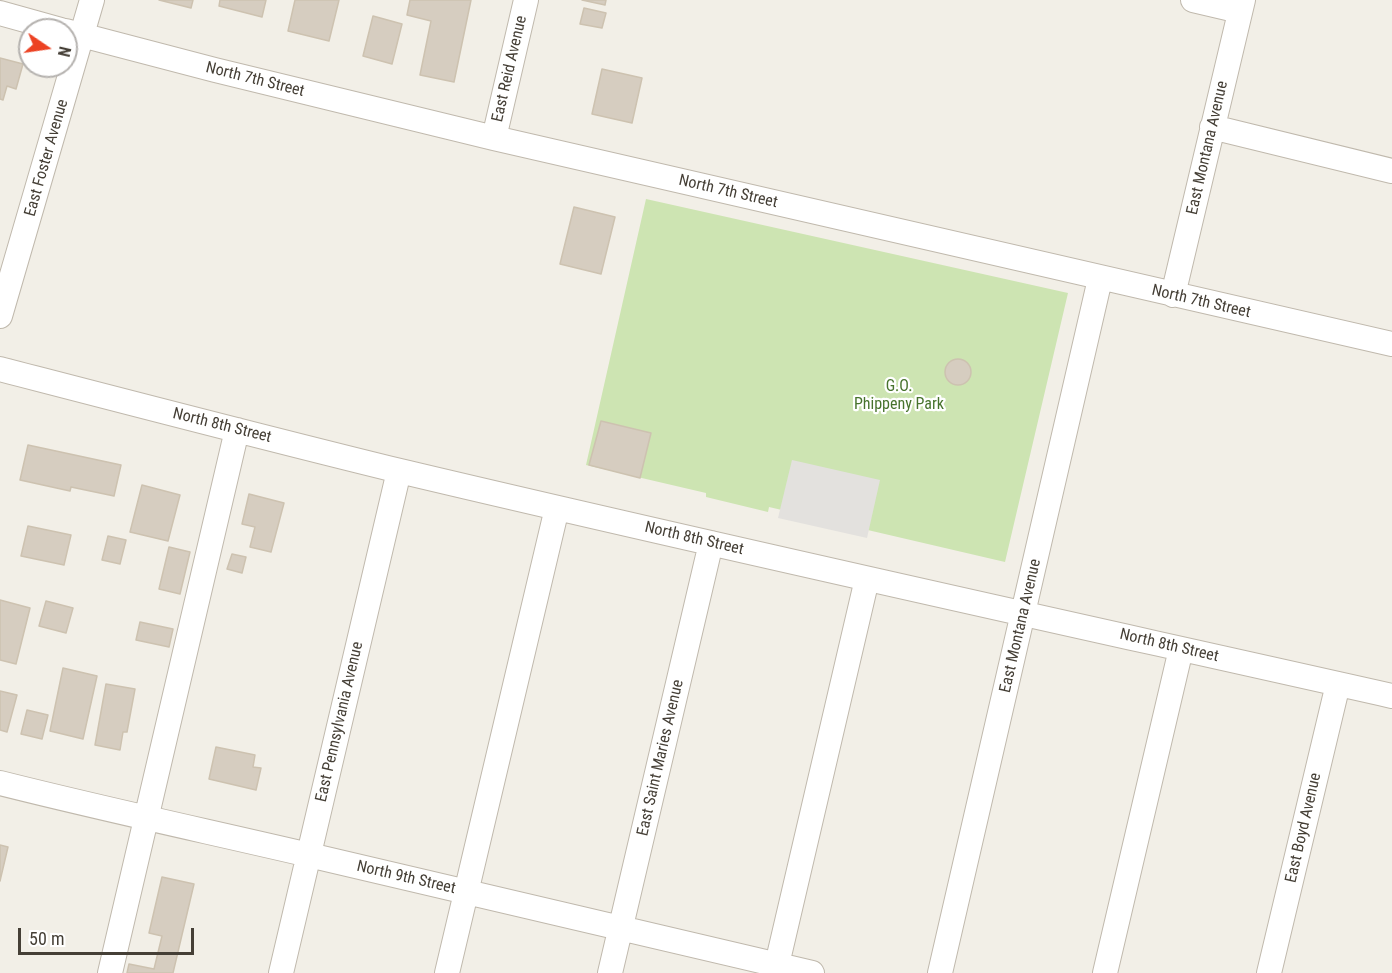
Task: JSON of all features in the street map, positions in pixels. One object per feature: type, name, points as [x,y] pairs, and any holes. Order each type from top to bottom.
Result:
[{"type":"street","name":"East Foster Avenue","points":[[78,20],[92,0]]},
{"type":"street","name":"East Reid Avenue","points":[[494,138],[526,0]]},
{"type":"street","points":[[1193,0],[1241,5]]},
{"type":"street","name":"East Montana Avenue","points":[[1173,295],[1241,5]]},
{"type":"street","name":"North 7th Street","points":[[0,13],[18,18]]},
{"type":"street","name":"North 7th Street","points":[[78,34],[494,138],[1392,345]]},
{"type":"street","name":"East Foster Avenue","points":[[0,316],[59,78]]},
{"type":"street","points":[[1212,127],[1392,171]]},
{"type":"street","name":"East Montana Avenue","points":[[940,973],[1100,279]]},
{"type":"street","name":"North 8th Street","points":[[0,369],[399,471],[867,579],[1392,696]]},
{"type":"street","points":[[110,973],[237,430]]},
{"type":"street","name":"East Pennsylvania Avenue","points":[[281,973],[399,471]]},
{"type":"street","points":[[447,973],[557,508]]},
{"type":"street","name":"East Saint Maries Avenue","points":[[610,973],[711,543]]},
{"type":"street","points":[[776,969],[867,579]]},
{"type":"street","points":[[1106,973],[1181,649]]},
{"type":"street","name":"East Boyd Avenue","points":[[1269,973],[1338,684]]},
{"type":"street","name":"North 9th Street","points":[[0,783],[146,820],[309,855],[776,969],[812,973]]},
{"type":"green space","name":"G.O. Phippeny Park","points":[[646,199],[1068,293],[1005,562],[769,507],[768,512],[706,497],[706,493],[586,465]]},
{"type":"shaded area","points":[[792,460],[880,480],[867,538],[778,518]]},
{"type":"building","points":[[159,0],[193,0],[191,8]]},
{"type":"building","points":[[220,0],[266,0],[262,17],[219,6]]},
{"type":"building","points":[[295,0],[339,0],[329,41],[288,31]]},
{"type":"building","points":[[410,0],[471,0],[454,82],[420,75],[431,21],[407,15]]},
{"type":"building","points":[[582,0],[606,0],[605,5]]},
{"type":"building","points":[[584,8],[606,13],[602,28],[580,24]]},
{"type":"building","points":[[373,16],[402,24],[392,64],[363,56]]},
{"type":"building","points":[[0,58],[18,63],[19,78],[16,89],[7,86],[3,100],[0,99]]},
{"type":"building","points":[[602,69],[642,78],[632,123],[592,114]]},
{"type":"building","points":[[574,207],[615,217],[601,274],[560,264]]},
{"type":"building","points":[[958,359],[967,363],[971,372],[967,381],[958,385],[949,381],[945,372],[949,363]]},
{"type":"building","points":[[601,421],[651,433],[640,478],[589,465]]},
{"type":"building","points":[[28,445],[121,465],[114,496],[71,487],[70,491],[20,480]]},
{"type":"building","points":[[142,485],[180,495],[168,541],[130,532]]},
{"type":"building","points":[[249,494],[284,503],[271,552],[250,547],[255,527],[242,524]]},
{"type":"building","points":[[28,526],[71,535],[64,565],[21,556]]},
{"type":"building","points":[[108,536],[126,540],[120,564],[102,560]]},
{"type":"building","points":[[169,547],[190,552],[180,594],[159,589]]},
{"type":"building","points":[[232,554],[246,557],[242,573],[227,569]]},
{"type":"building","points":[[0,600],[30,608],[16,664],[0,660]]},
{"type":"building","points":[[46,601],[73,608],[66,633],[39,626]]},
{"type":"building","points":[[140,622],[173,629],[169,647],[136,640]]},
{"type":"building","points":[[63,668],[97,676],[83,739],[50,731]]},
{"type":"building","points":[[106,684],[135,689],[127,732],[123,732],[120,750],[95,745]]},
{"type":"building","points":[[0,691],[17,695],[7,732],[0,730]]},
{"type":"building","points":[[27,710],[48,715],[42,739],[21,734]]},
{"type":"building","points":[[216,747],[255,755],[253,767],[261,768],[256,790],[209,779]]},
{"type":"building","points":[[0,845],[8,847],[0,881]]},
{"type":"building","points":[[162,877],[194,884],[173,973],[127,973],[129,964],[154,969],[162,936],[149,933]]}]
